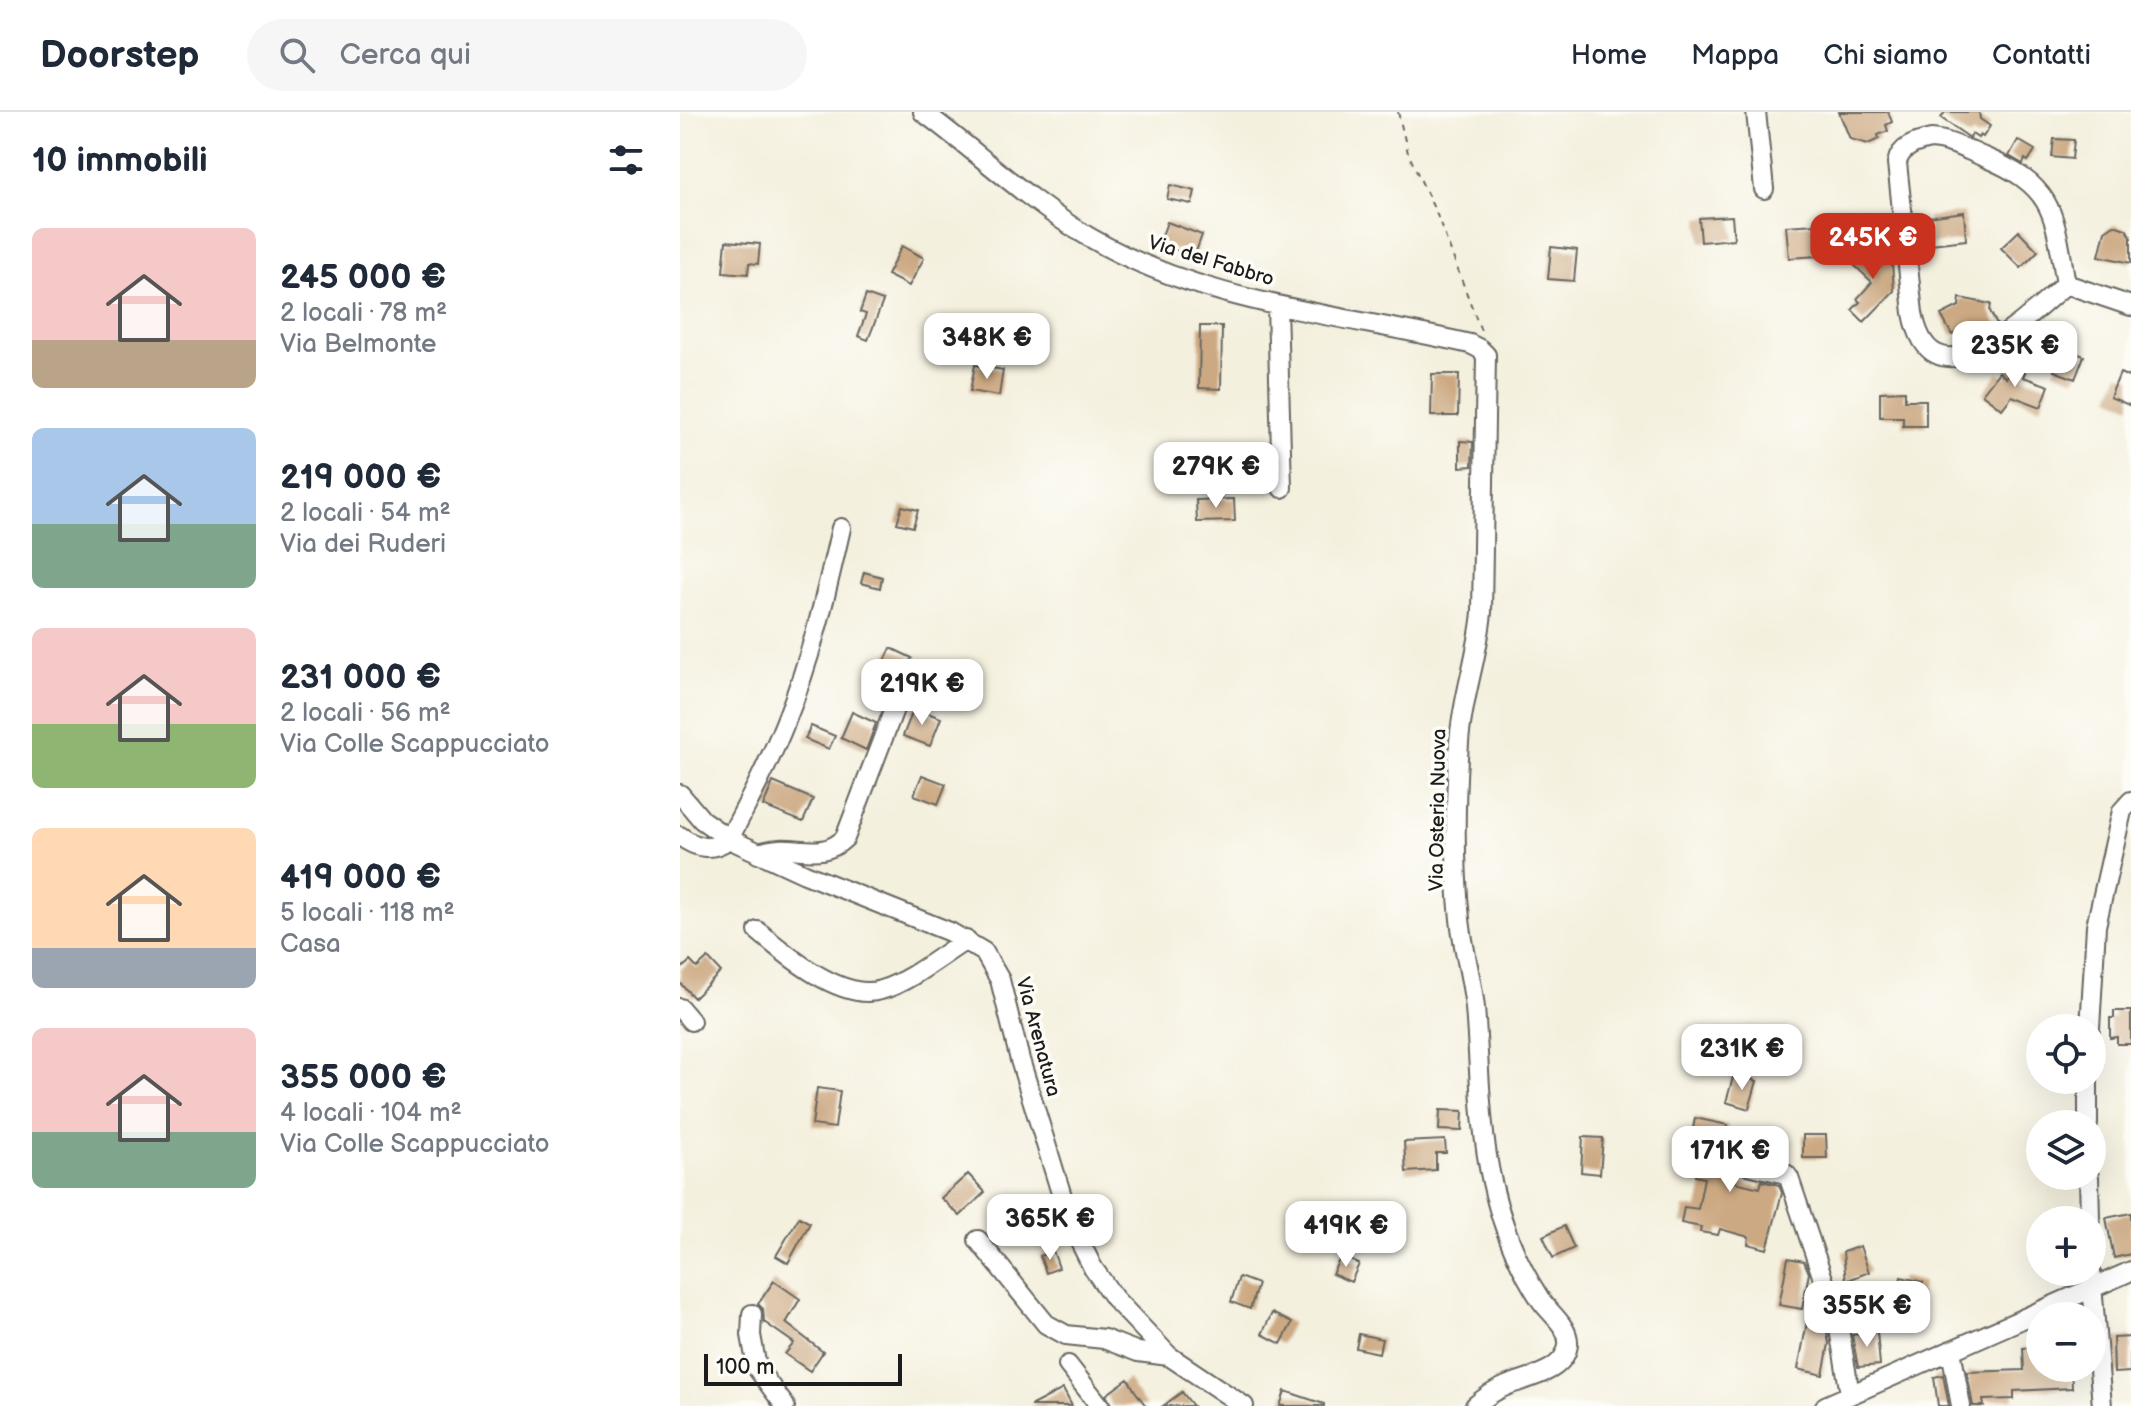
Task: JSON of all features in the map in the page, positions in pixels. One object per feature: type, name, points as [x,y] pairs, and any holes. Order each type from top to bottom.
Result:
[{"type":"street","name":"Via del Fabbro","points":[[923,112],[1038,203],[1091,238],[1165,274],[1277,305],[1470,344],[1480,349]]},
{"type":"street","points":[[1756,112],[1764,189]]},
{"type":"street","points":[[1940,139],[1989,159],[2031,184],[2044,197],[2054,217],[2066,284],[2003,337],[1978,352],[1953,356],[1933,350],[1920,335],[1913,313],[1897,167],[1900,153],[1916,142],[1940,139]]},
{"type":"street","points":[[2066,284],[2131,306]]},
{"type":"street","points":[[1277,305],[1282,488]]},
{"type":"street","name":"Via Osteria Nuova","points":[[1475,1406],[1498,1390],[1547,1371],[1564,1356],[1568,1344],[1564,1329],[1542,1302],[1528,1277],[1495,1197],[1481,1112],[1474,995],[1460,917],[1459,741],[1463,707],[1479,641],[1482,602],[1487,363],[1486,355],[1480,349]]},
{"type":"street","points":[[680,836],[689,843],[707,848],[729,839],[766,768],[789,714],[821,614],[841,528]]},
{"type":"street","points":[[758,854],[777,847],[816,852],[845,838],[907,675]]},
{"type":"street","name":"Via Arenatura","points":[[680,794],[702,820],[729,839],[758,854],[966,940],[989,957],[1000,980],[1020,1060],[1061,1193],[1079,1241],[1105,1287],[1169,1356],[1244,1406]]},
{"type":"street","points":[[2091,1014],[2098,915],[2122,811],[2131,801]]},
{"type":"street","points":[[758,931],[806,967],[846,989],[861,993],[893,986],[966,940]]},
{"type":"street","points":[[1740,1163],[1786,1174],[1790,1180],[1838,1323],[1850,1394]]},
{"type":"street","points":[[978,1240],[1046,1324],[1055,1330],[1072,1336],[1104,1339],[1138,1352],[1169,1356]]},
{"type":"street","points":[[2106,1277],[2131,1271]]},
{"type":"street","points":[[1825,1406],[1951,1350],[2079,1286]]},
{"type":"street","points":[[2092,1286],[2102,1406]]},
{"type":"street","points":[[752,1314],[751,1335],[757,1368],[785,1406]]},
{"type":"street","points":[[1951,1350],[1961,1406]]},
{"type":"street","points":[[1068,1365],[1100,1406]]},
{"type":"path","points":[[1398,112],[1408,153],[1441,225],[1480,328],[1480,349]]},
{"type":"building","points":[[1839,112],[1888,112],[1892,122],[1886,125],[1888,131],[1868,144],[1850,139]]},
{"type":"building","points":[[1945,112],[1979,112],[1980,119],[1990,126],[1983,137],[1972,134],[1970,138],[1941,118]]},
{"type":"building","points":[[2054,139],[2074,140],[2072,159],[2052,157]]},
{"type":"building","points":[[2018,140],[2035,150],[2023,164],[2009,156]]},
{"type":"building","points":[[1170,185],[1195,191],[1192,204],[1167,199]]},
{"type":"building","points":[[1964,212],[1966,240],[1931,244],[1928,217]]},
{"type":"building","points":[[1732,216],[1734,239],[1701,242],[1699,218]]},
{"type":"building","points":[[1167,222],[1202,235],[1194,257],[1159,244]]},
{"type":"building","points":[[1816,224],[1818,256],[1789,258],[1786,226]]},
{"type":"building","points":[[2114,225],[2126,229],[2131,236],[2131,263],[2099,256],[2105,231]]},
{"type":"building","points":[[2019,231],[2038,251],[2021,268],[2001,248]]},
{"type":"building","points":[[726,241],[760,244],[758,264],[749,263],[748,274],[723,272]]},
{"type":"building","points":[[1866,243],[1892,263],[1894,291],[1864,322],[1852,310],[1872,282],[1852,263],[1860,255],[1858,245]]},
{"type":"building","points":[[902,246],[924,258],[909,286],[887,275]]},
{"type":"building","points":[[1551,247],[1577,250],[1574,281],[1548,279]]},
{"type":"building","points":[[866,295],[883,301],[868,340],[858,336],[866,314],[860,312]]},
{"type":"building","points":[[1960,298],[1991,304],[1990,311],[1997,325],[1978,337],[1974,330],[1965,328],[1952,335],[1941,315],[1959,306]]},
{"type":"building","points":[[1200,326],[1222,326],[1221,389],[1199,388]]},
{"type":"building","points":[[2063,348],[2084,356],[2075,379],[2054,371]]},
{"type":"building","points":[[975,365],[1003,370],[999,396],[970,391]]},
{"type":"building","points":[[2010,367],[2025,372],[2023,377],[2049,386],[2041,407],[2012,396],[2002,409],[1982,394],[1999,372],[2006,378]]},
{"type":"building","points":[[2120,373],[2131,378],[2131,406],[2110,397]]},
{"type":"building","points":[[1432,374],[1459,374],[1458,416],[1431,416]]},
{"type":"building","points":[[1905,391],[1905,400],[1926,400],[1926,426],[1903,426],[1903,417],[1880,417],[1880,392]]},
{"type":"building","points":[[1460,441],[1473,442],[1472,466],[1460,467]]},
{"type":"building","points":[[1234,499],[1235,521],[1197,522],[1196,500]]},
{"type":"building","points":[[902,506],[918,510],[913,527],[897,523]]},
{"type":"building","points":[[864,572],[882,577],[880,588],[861,583]]},
{"type":"building","points":[[891,648],[912,658],[909,663],[898,667],[885,661]]},
{"type":"building","points":[[914,708],[941,718],[930,746],[903,736]]},
{"type":"building","points":[[852,712],[876,723],[866,750],[841,738]]},
{"type":"building","points":[[811,726],[835,736],[829,749],[805,739]]},
{"type":"building","points":[[922,775],[946,784],[938,804],[914,795]]},
{"type":"building","points":[[773,782],[813,799],[803,822],[763,806]]},
{"type":"building","points":[[708,958],[721,972],[694,998],[680,983],[680,970],[690,961],[697,968]]},
{"type":"building","points":[[2114,1011],[2131,1011],[2131,1044],[2117,1044],[2117,1037],[2110,1038],[2110,1018],[2114,1018]]},
{"type":"building","points":[[1734,1074],[1757,1081],[1749,1109],[1726,1102]]},
{"type":"building","points":[[817,1088],[840,1091],[835,1128],[812,1125]]},
{"type":"building","points":[[1440,1110],[1463,1111],[1462,1131],[1439,1130]]},
{"type":"building","points":[[1695,1118],[1728,1125],[1720,1161],[1728,1163],[1733,1172],[1731,1181],[1760,1188],[1762,1181],[1779,1185],[1782,1193],[1767,1249],[1748,1244],[1749,1237],[1720,1229],[1718,1235],[1700,1232],[1701,1227],[1681,1223],[1684,1207],[1698,1209],[1704,1178],[1695,1176],[1704,1141],[1691,1139]]},
{"type":"building","points":[[1803,1135],[1826,1135],[1827,1158],[1803,1158]]},
{"type":"building","points":[[1583,1137],[1603,1138],[1600,1174],[1581,1172]]},
{"type":"building","points":[[1445,1140],[1446,1153],[1436,1153],[1436,1170],[1406,1172],[1404,1142]]},
{"type":"building","points":[[968,1174],[985,1192],[960,1216],[941,1198]]},
{"type":"building","points":[[2131,1213],[2131,1254],[2114,1258],[2106,1218]]},
{"type":"building","points":[[799,1217],[810,1223],[788,1263],[776,1256]]},
{"type":"building","points":[[1564,1226],[1574,1248],[1553,1258],[1543,1236]]},
{"type":"building","points":[[1860,1246],[1869,1272],[1846,1281],[1843,1252]]},
{"type":"building","points":[[1053,1251],[1059,1268],[1046,1273],[1040,1256]]},
{"type":"building","points":[[1341,1256],[1359,1264],[1351,1282],[1332,1274]]},
{"type":"building","points":[[1788,1258],[1804,1261],[1809,1273],[1802,1309],[1779,1305]]},
{"type":"building","points":[[1239,1277],[1258,1284],[1250,1309],[1231,1302]]},
{"type":"building","points":[[1901,1277],[1923,1282],[1916,1311],[1894,1306]]},
{"type":"building","points":[[774,1281],[800,1299],[786,1323],[823,1352],[810,1371],[785,1354],[794,1343],[764,1322],[763,1309],[758,1304]]},
{"type":"building","points":[[1272,1313],[1292,1323],[1281,1344],[1262,1334]]},
{"type":"building","points":[[1807,1322],[1826,1326],[1829,1344],[1823,1375],[1798,1369]]},
{"type":"building","points":[[1877,1332],[1880,1365],[1858,1367],[1852,1335]]},
{"type":"building","points":[[1359,1334],[1382,1339],[1379,1353],[1356,1348]]},
{"type":"building","points":[[2131,1337],[2130,1372],[2114,1373],[2113,1338]]},
{"type":"building","points":[[2023,1348],[2026,1348],[2026,1382],[2072,1382],[2072,1388],[2014,1391],[2014,1399],[1983,1400],[1984,1406],[1973,1406],[1967,1372],[2024,1370]]},
{"type":"building","points":[[1943,1375],[1949,1406],[1938,1406],[1934,1377]]},
{"type":"building","points":[[1128,1379],[1146,1406],[1112,1406],[1106,1395]]},
{"type":"building","points":[[1063,1389],[1072,1406],[1030,1406]]},
{"type":"building","points":[[1285,1391],[1324,1404],[1324,1406],[1280,1406]]},
{"type":"building","points":[[1182,1392],[1193,1406],[1163,1406]]}]
